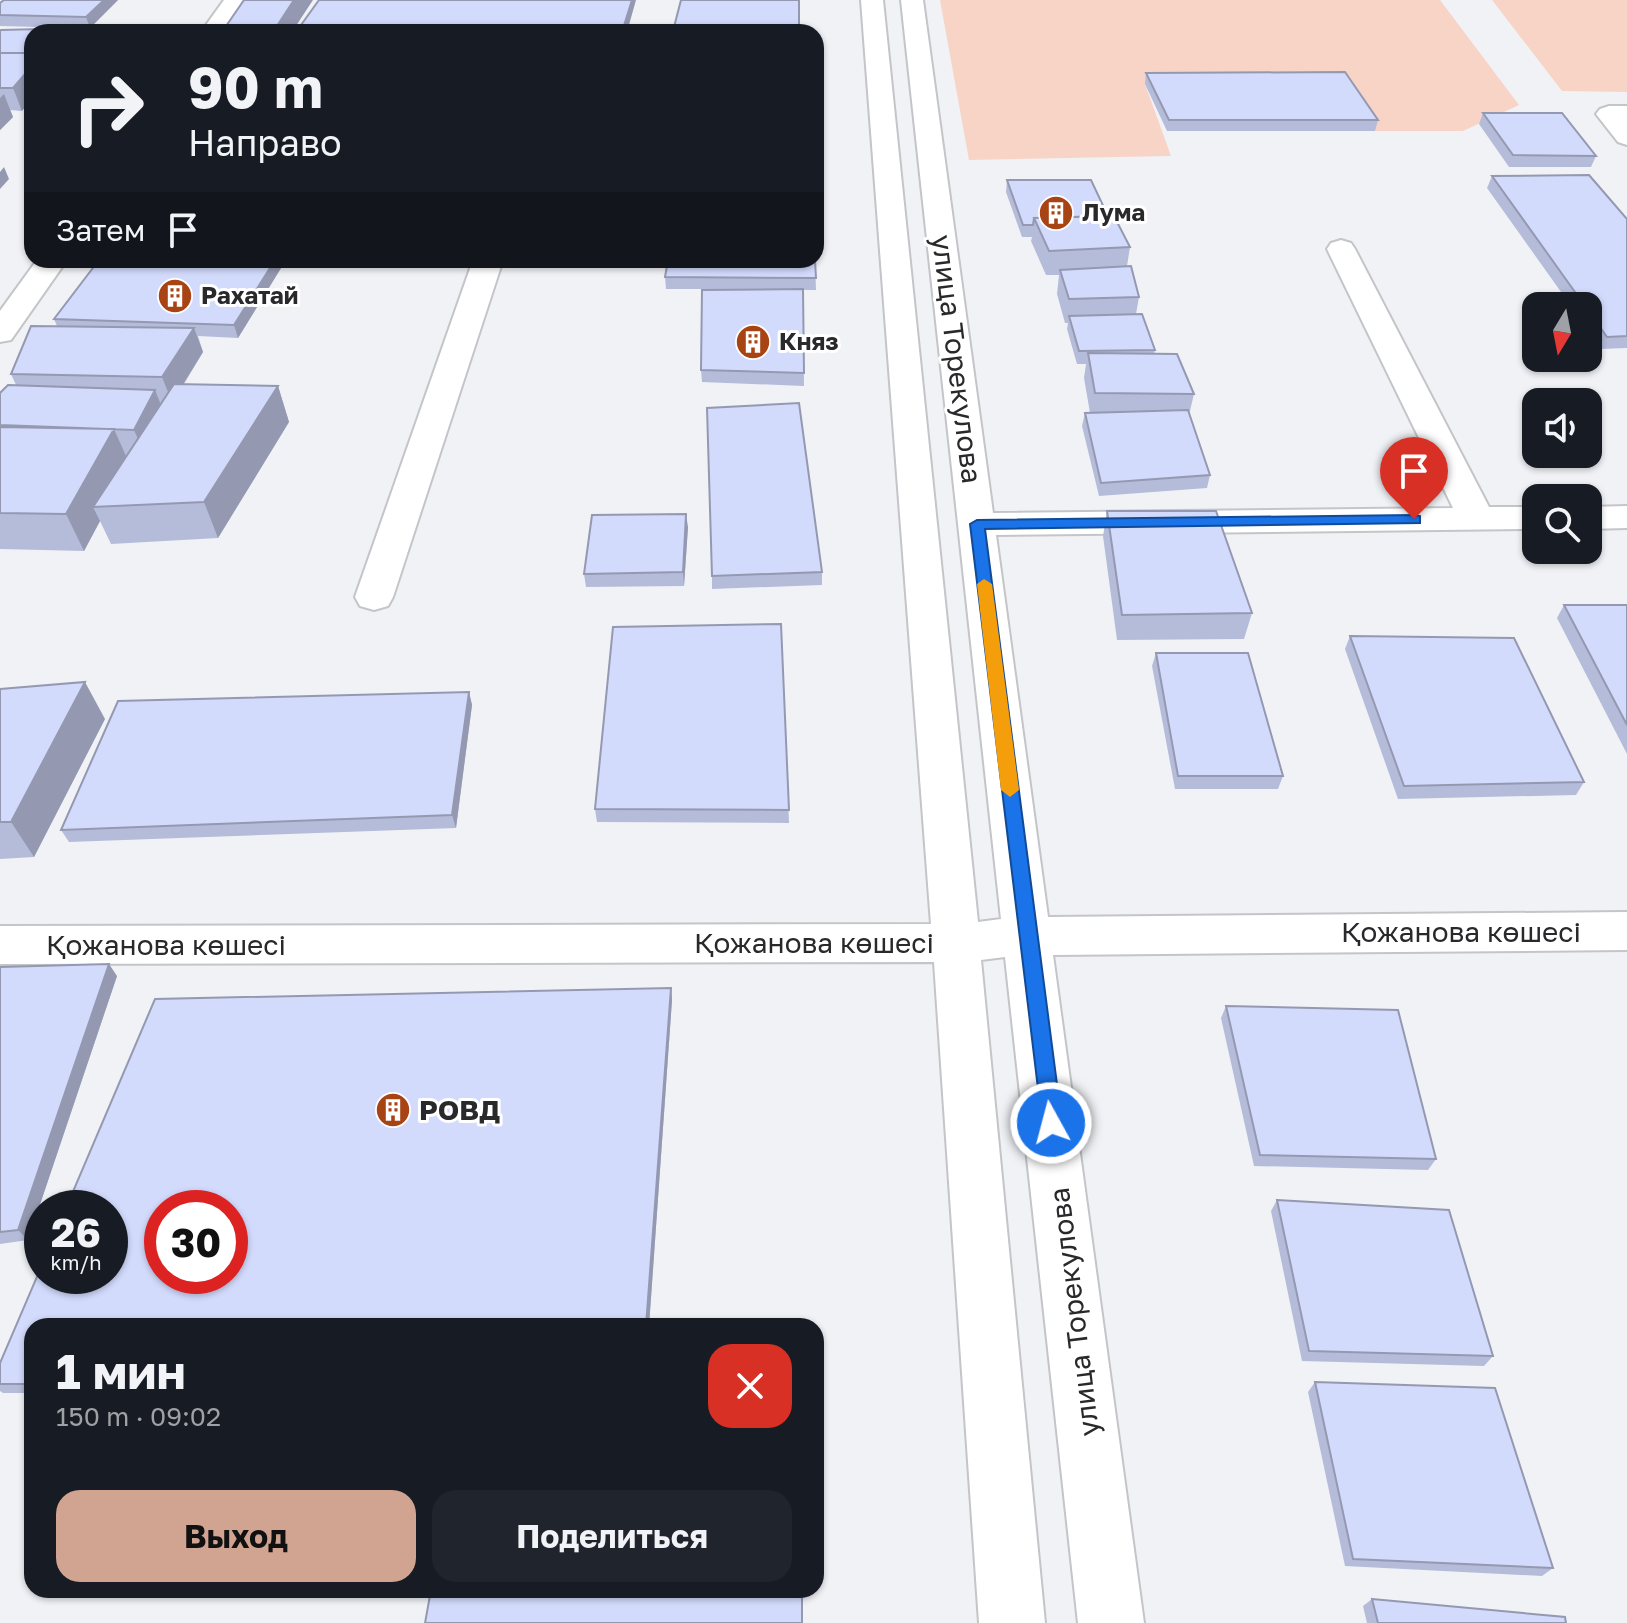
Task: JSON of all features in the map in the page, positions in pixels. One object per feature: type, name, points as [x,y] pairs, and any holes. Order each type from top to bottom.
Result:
[{"type":"street","points":[[218,24],[235,0]]},
{"type":"street","name":"улица Торекулова","points":[[872,0],[956,943],[1012,1623]]},
{"type":"street","name":"улица Торекулова","points":[[912,0],[1111,1623]]},
{"type":"street","points":[[1627,114],[1609,114],[1627,137]]},
{"type":"street","points":[[1341,249],[1477,519]]},
{"type":"street","points":[[0,333],[46,268]]},
{"type":"street","points":[[374,597],[485,268]]},
{"type":"street","points":[[1602,518],[1627,517]]},
{"type":"street","points":[[977,524],[1522,518]]},
{"type":"street","name":"Қожанова көшесі","points":[[0,945],[956,943],[1028,936],[1627,931]]},
{"type":"shaded area","points":[[940,0],[1440,0],[1519,105],[1463,131],[1375,131],[1145,84],[1171,156],[969,160]]},
{"type":"shaded area","points":[[1492,0],[1627,0],[1627,92],[1562,91]]},
{"type":"building","points":[[4,0],[104,0],[86,17],[0,15],[0,3]]},
{"type":"building","points":[[244,0],[294,0],[278,24],[228,24]]},
{"type":"building","points":[[319,0],[632,0],[624,24],[302,24]]},
{"type":"building","points":[[681,0],[799,0],[799,24],[675,24]]},
{"type":"building","points":[[24,29],[24,53],[0,53],[1,30]]},
{"type":"building","points":[[0,53],[24,53],[24,75],[13,88],[0,88]]},
{"type":"building","points":[[1345,72],[1378,120],[1169,120],[1146,73]]},
{"type":"building","points":[[1483,113],[1562,113],[1596,156],[1513,155]]},
{"type":"building","points":[[1589,175],[1627,219],[1627,336],[1607,337],[1602,330],[1602,292],[1575,292],[1492,176]]},
{"type":"building","points":[[1007,180],[1091,180],[1108,216],[1034,218],[1033,225],[1023,225]]},
{"type":"building","points":[[1114,216],[1130,247],[1049,251],[1034,218]]},
{"type":"building","points":[[1131,266],[1139,297],[1069,299],[1060,270]]},
{"type":"building","name":"Рахатай","points":[[93,268],[270,268],[234,325],[54,319]]},
{"type":"building","points":[[667,268],[815,268],[816,278],[665,277]]},
{"type":"building","name":"Княз","points":[[803,289],[804,373],[701,370],[702,290]]},
{"type":"building","points":[[1142,314],[1155,350],[1079,351],[1069,316]]},
{"type":"building","points":[[31,326],[194,328],[162,377],[11,374]]},
{"type":"building","points":[[1088,353],[1177,354],[1194,394],[1095,393]]},
{"type":"building","points":[[174,384],[278,386],[204,502],[93,507]]},
{"type":"building","points":[[8,385],[155,390],[134,430],[0,425],[0,393]]},
{"type":"building","points":[[799,403],[822,572],[712,576],[707,408]]},
{"type":"building","points":[[1188,410],[1210,475],[1101,483],[1085,413]]},
{"type":"building","points":[[0,427],[114,429],[66,514],[0,513]]},
{"type":"building","points":[[1107,511],[1216,511],[1252,613],[1122,615]]},
{"type":"building","points":[[686,514],[683,572],[584,574],[592,515]]},
{"type":"building","points":[[1564,605],[1627,605],[1627,725]]},
{"type":"building","points":[[781,624],[789,810],[595,809],[613,627]]},
{"type":"building","points":[[1350,636],[1514,638],[1584,782],[1404,786]]},
{"type":"building","points":[[1156,653],[1248,653],[1283,776],[1178,776]]},
{"type":"building","points":[[85,682],[11,822],[0,822],[0,689]]},
{"type":"building","points":[[469,692],[452,815],[61,830],[118,701]]},
{"type":"building","points":[[109,964],[32,1190],[24,1190],[24,1212],[18,1230],[0,1232],[0,967]]},
{"type":"building","name":"РОВД","points":[[671,988],[647,1318],[24,1318],[24,1384],[0,1384],[0,1363],[30,1294],[128,1294],[128,1190],[74,1190],[155,999]]},
{"type":"building","points":[[1226,1006],[1398,1010],[1436,1159],[1260,1155]]},
{"type":"building","points":[[1277,1200],[1449,1210],[1493,1356],[1309,1351]]},
{"type":"building","points":[[1315,1382],[1495,1388],[1553,1568],[1353,1559]]},
{"type":"building","points":[[430,1598],[802,1598],[802,1623],[425,1623]]},
{"type":"building","points":[[1372,1599],[1565,1617],[1566,1623],[1378,1623]]},
{"type":"slow traffic","points":[[984,584],[1010,790]]},
{"type":"place","name":"Лума","points":[[1056,213]]},
{"type":"place","name":"Рахатай","points":[[175,296]]},
{"type":"place","name":"Княз","points":[[753,342]]},
{"type":"place","name":"РОВД","points":[[393,1110]]},
{"type":"route","points":[[1051,1123],[977,524],[1414,519]]}]
